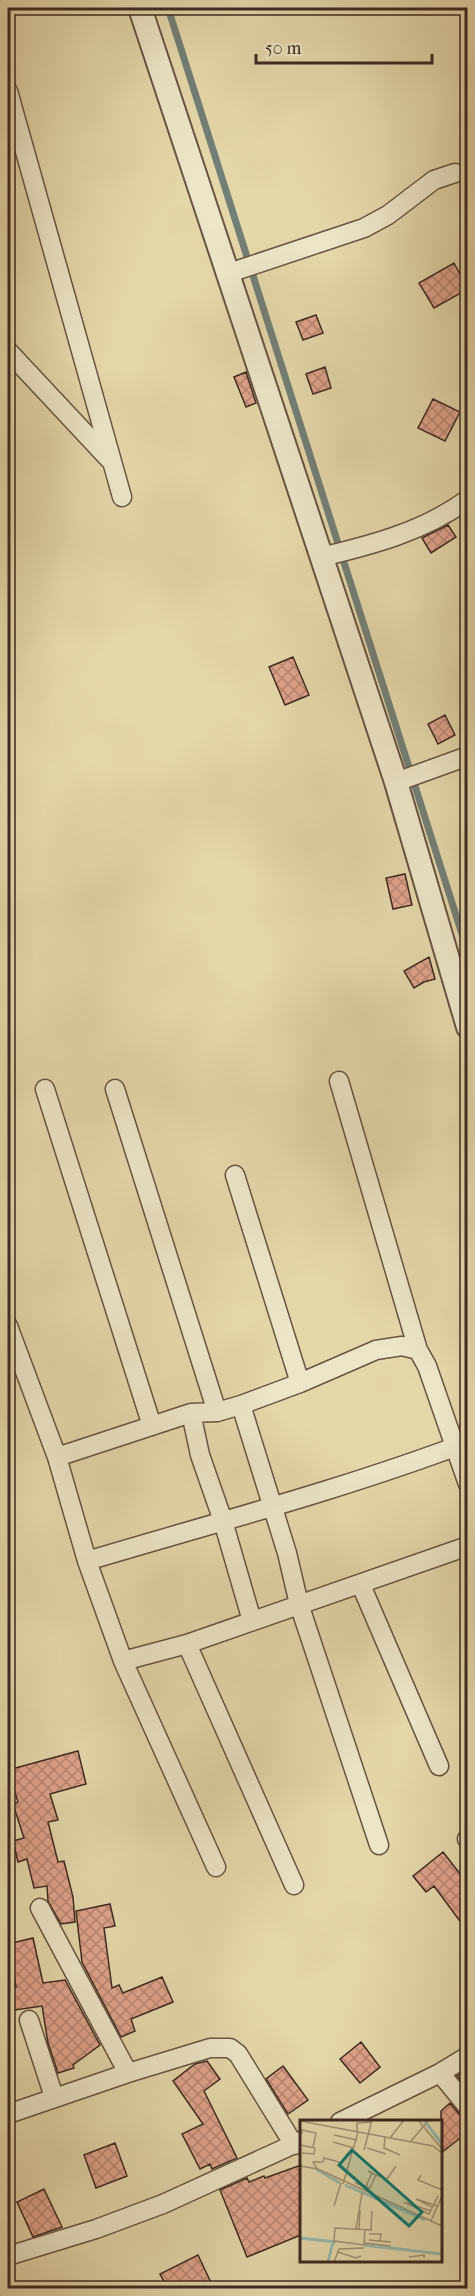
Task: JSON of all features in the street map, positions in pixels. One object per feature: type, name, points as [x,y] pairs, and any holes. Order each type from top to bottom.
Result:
[{"type":"street","points":[[140,8],[233,272],[402,780],[467,1022]]},
{"type":"street","points":[[8,92],[122,497]]},
{"type":"street","points":[[233,272],[364,228],[388,215],[434,180],[455,173]]},
{"type":"street","points":[[8,351],[112,463]]},
{"type":"street","points":[[328,556],[368,545],[439,519],[468,499]]},
{"type":"street","points":[[402,780],[464,758]]},
{"type":"street","points":[[339,1081],[418,1350],[461,1444],[468,1484]]},
{"type":"street","points":[[45,1089],[152,1426]]},
{"type":"street","points":[[115,1089],[216,1412]]},
{"type":"street","points":[[235,1175],[300,1383]]},
{"type":"street","points":[[8,1326],[57,1457],[87,1561],[123,1661],[216,1867]]},
{"type":"street","points":[[57,1457],[191,1413],[216,1412],[241,1405],[300,1383],[376,1350],[402,1346],[418,1350]]},
{"type":"street","points":[[241,1405],[287,1553],[299,1604],[379,1845]]},
{"type":"street","points":[[191,1413],[200,1455],[223,1521],[252,1621]]},
{"type":"street","points":[[87,1561],[273,1506],[461,1444]]},
{"type":"street","points":[[123,1661],[187,1644],[468,1546]]},
{"type":"street","points":[[361,1585],[439,1766]]},
{"type":"street","points":[[187,1644],[294,1885]]},
{"type":"street","points":[[40,1908],[128,2073]]},
{"type":"street","points":[[29,2020],[54,2097]]},
{"type":"street","points":[[8,2114],[54,2097],[210,2048],[230,2048],[237,2054],[297,2143],[163,2204],[96,2229],[8,2256]]},
{"type":"street","points":[[344,2120],[441,2073],[468,2056]]},
{"type":"street","points":[[441,2073],[468,2107]]},
{"type":"building","points":[[454,263],[468,289],[434,308],[419,283]]},
{"type":"building","points":[[316,315],[323,333],[303,340],[296,322]]},
{"type":"building","points":[[325,367],[331,388],[313,394],[306,374]]},
{"type":"building","points":[[246,372],[256,403],[246,407],[234,377]]},
{"type":"building","points":[[433,399],[460,412],[445,441],[418,428]]},
{"type":"building","points":[[448,525],[456,537],[431,553],[422,538]]},
{"type":"building","points":[[293,657],[309,695],[285,705],[269,667]]},
{"type":"building","points":[[445,715],[455,735],[438,744],[428,724]]},
{"type":"building","points":[[405,874],[412,905],[393,909],[386,878]]},
{"type":"building","points":[[429,957],[435,979],[414,988],[404,971]]},
{"type":"building","points":[[78,1751],[86,1784],[50,1794],[58,1820],[48,1822],[58,1862],[64,1861],[73,1897],[75,1922],[61,1924],[48,1901],[47,1886],[34,1888],[27,1859],[18,1862],[13,1841],[24,1838],[13,1804],[18,1802],[8,1770]]},
{"type":"building","points":[[443,1852],[468,1884],[468,1932],[434,1886],[426,1892],[413,1876]]},
{"type":"building","points":[[110,1904],[115,1926],[104,1928],[112,1988],[119,1985],[123,1993],[162,1977],[173,2002],[131,2019],[135,2031],[121,2037],[82,1962],[76,1911]]},
{"type":"building","points":[[33,1938],[43,1983],[65,1980],[100,2045],[73,2065],[74,2068],[58,2073],[48,2043],[42,2006],[8,2011],[8,1988],[16,1987],[8,1944]]},
{"type":"building","points":[[361,2042],[380,2067],[360,2083],[340,2059]]},
{"type":"building","points":[[207,2061],[220,2079],[204,2091],[237,2158],[212,2169],[210,2164],[200,2169],[182,2134],[203,2124],[173,2081],[195,2064]]},
{"type":"building","points":[[283,2066],[308,2100],[288,2114],[266,2079]]},
{"type":"building","points":[[468,2069],[468,2089],[457,2076]]},
{"type":"building","points":[[450,2103],[460,2115],[468,2118],[468,2132],[442,2152],[442,2120],[441,2111]]},
{"type":"building","points":[[115,2143],[127,2176],[96,2188],[84,2155]]},
{"type":"building","points":[[300,2165],[300,2235],[247,2257],[220,2190],[247,2178],[249,2182],[264,2176],[265,2178]]},
{"type":"building","points":[[44,2189],[62,2227],[33,2237],[17,2202]]},
{"type":"building","points":[[198,2255],[214,2289],[168,2289],[160,2274]]},
{"type":"waterway","points":[[168,8],[468,953]]}]
